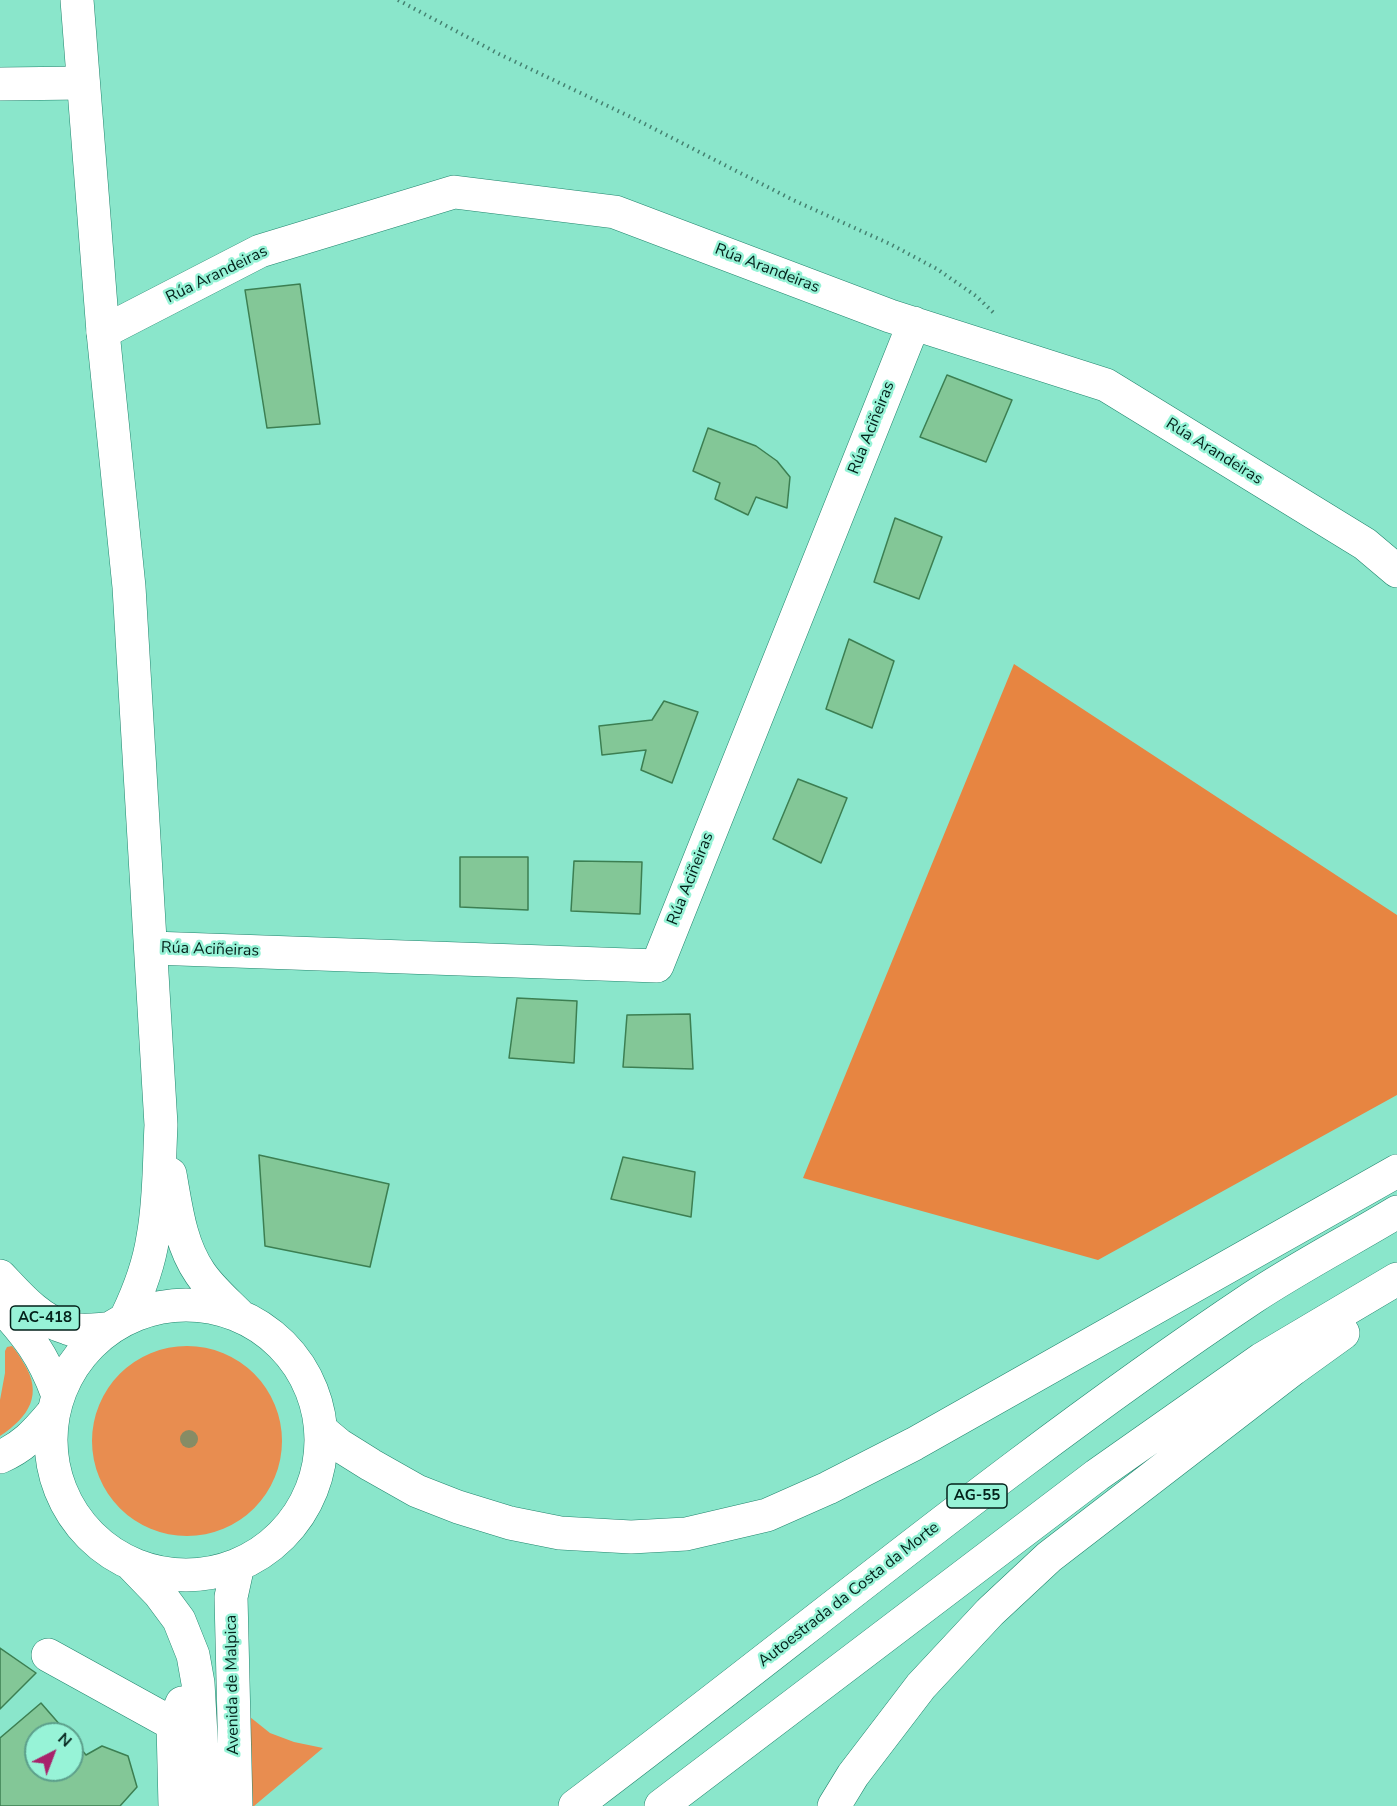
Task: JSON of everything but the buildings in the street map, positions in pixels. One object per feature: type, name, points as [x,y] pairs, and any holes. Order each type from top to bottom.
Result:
[{"type":"main road","points":[[0,1456],[23,1445],[38,1431],[76,1358],[116,1323],[140,1289],[153,1238],[158,1203],[161,1125],[129,587],[103,332],[77,0]]},
{"type":"main road","points":[[0,84],[83,83]]},
{"type":"main road","name":"Rúa Arandeiras","points":[[103,332],[260,251],[454,192],[615,212],[890,316],[1106,385],[1365,544],[1397,571]]},
{"type":"main road","name":"Rúa Aciñeiras","points":[[152,948],[657,966],[914,323]]},
{"type":"main road","points":[[54,1404],[51,1461],[65,1503],[93,1539],[131,1564],[157,1572],[184,1575],[212,1573],[238,1565],[263,1551],[284,1533],[302,1511],[314,1486],[320,1458],[321,1430],[316,1401],[304,1373],[286,1349],[264,1329],[238,1314],[199,1272],[185,1244],[176,1209],[161,1125]]},
{"type":"main road","points":[[321,1430],[347,1450],[417,1491],[458,1507],[560,1533],[631,1538],[686,1534],[767,1515],[828,1488],[914,1444],[1397,1171]]},
{"type":"main road","name":"Autoestrada da Costa da Morte","points":[[575,1806],[975,1497],[1091,1411],[1254,1297],[1397,1212]]},
{"type":"main road","name":"AC-418","points":[[0,1276],[25,1302],[48,1321],[68,1329],[86,1330],[116,1323]]},
{"type":"main road","points":[[661,1806],[1097,1475],[1262,1359],[1397,1279]]},
{"type":"main road","points":[[834,1806],[853,1775],[921,1686],[990,1612],[1049,1557],[1293,1369],[1397,1295]]},
{"type":"main road","name":"AC-418","points":[[0,1305],[35,1347],[48,1368],[54,1404]]},
{"type":"main road","points":[[116,1323],[164,1305],[201,1305],[238,1314]]},
{"type":"main road","name":"Avenida de Malpica","points":[[131,1564],[159,1593],[179,1620],[193,1655],[198,1683],[205,1806]]},
{"type":"main road","name":"Avenida de Malpica","points":[[236,1806],[231,1598],[238,1565]]},
{"type":"main road","points":[[48,1655],[172,1724]]},
{"type":"main road","points":[[175,1806],[172,1724],[183,1701],[198,1683]]},
{"type":"path","points":[[398,0],[499,54],[635,119],[793,200],[890,244],[937,269],[975,296],[1000,319]]},
{"type":"shaded area","points":[[1014,664],[1397,915],[1397,1095],[1098,1260],[803,1178]]},
{"type":"shaded area","points":[[12,1346],[29,1374],[33,1394],[26,1413],[0,1436],[0,1400],[5,1373],[5,1351],[7,1347]]},
{"type":"shaded area","points":[[187,1346],[223,1353],[240,1362],[254,1374],[266,1388],[275,1405],[282,1441],[275,1477],[266,1494],[254,1508],[240,1520],[223,1529],[187,1536],[151,1529],[134,1520],[120,1508],[108,1494],[99,1477],[92,1441],[99,1405],[108,1388],[120,1374],[134,1362],[151,1353]]},
{"type":"shaded area","points":[[245,1713],[270,1733],[294,1742],[323,1748],[254,1806],[252,1806]]}]
